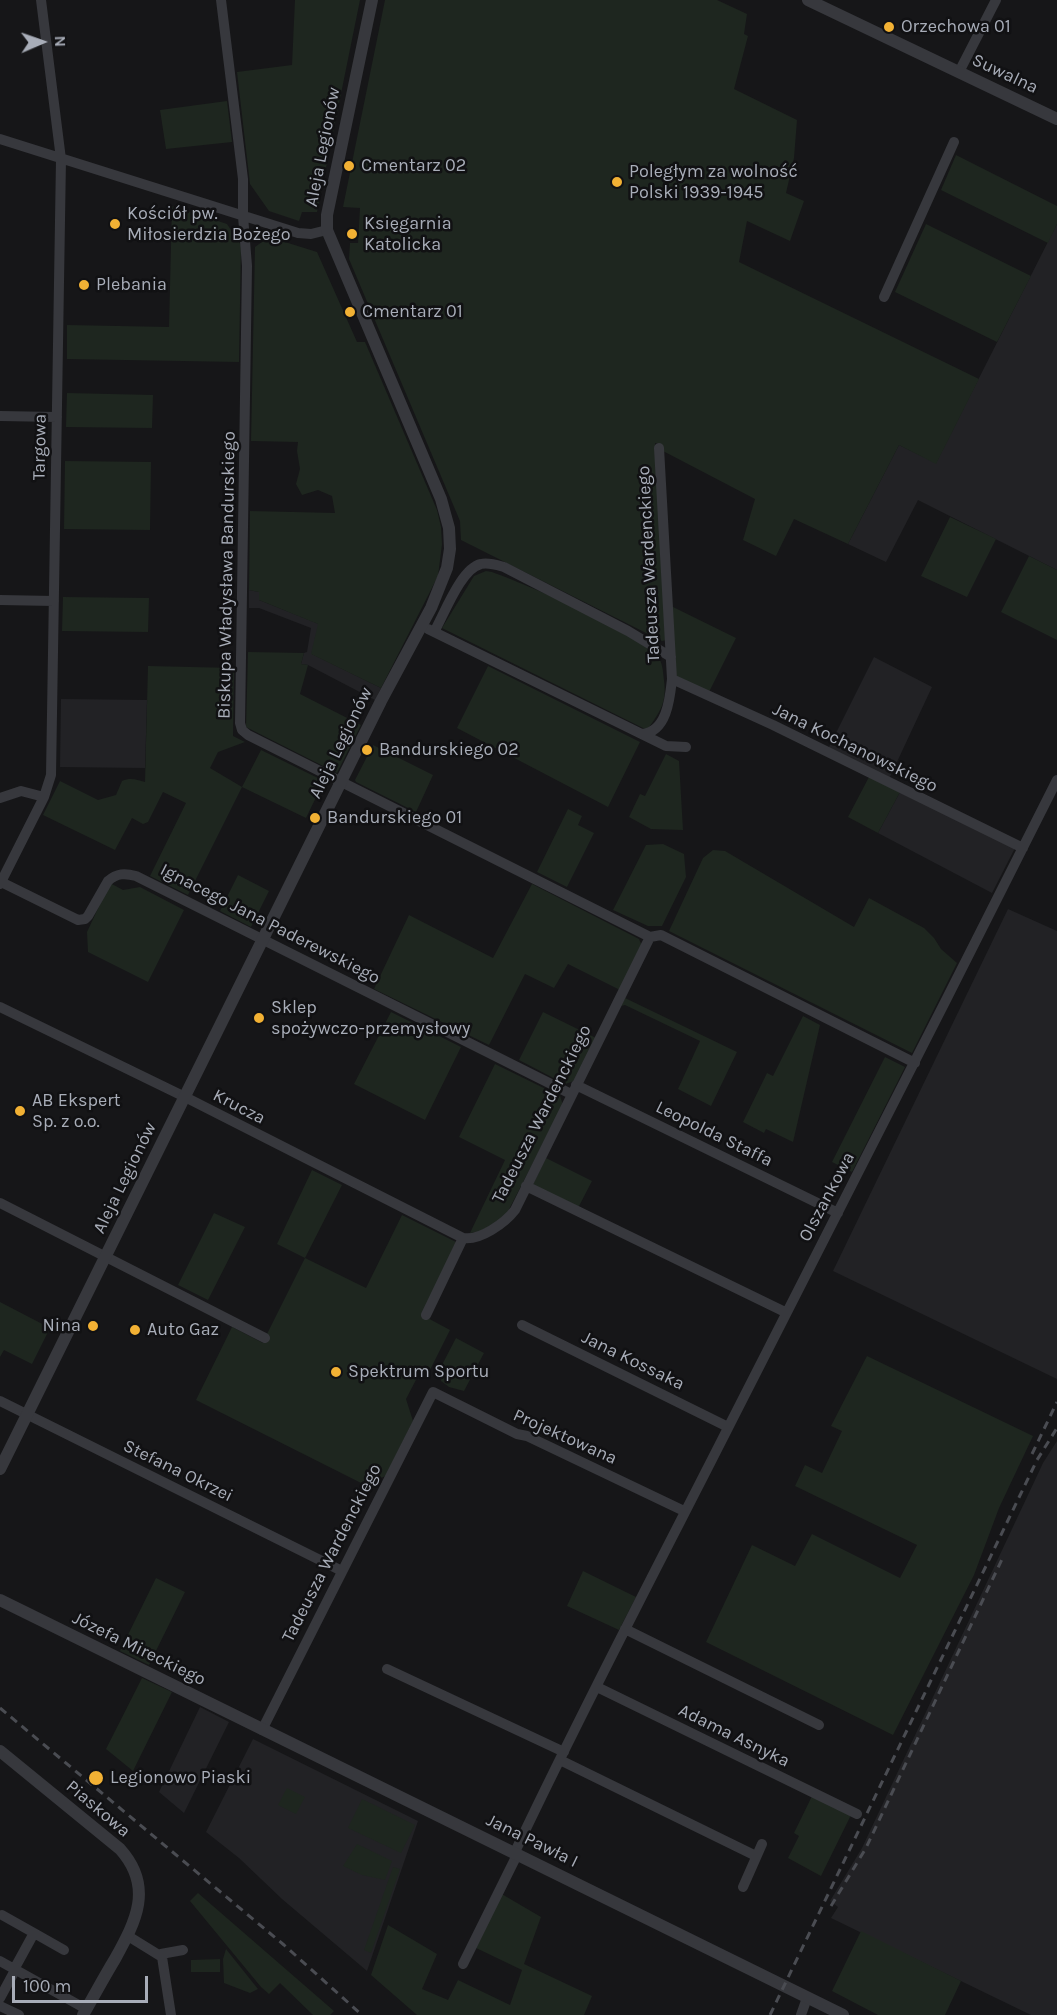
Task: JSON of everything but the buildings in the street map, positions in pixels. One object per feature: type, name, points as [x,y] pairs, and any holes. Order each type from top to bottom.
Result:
[{"type":"street","name":"Targowa","points":[[1,883],[44,797],[51,775],[61,159],[41,0]]},
{"type":"street","name":"Biskupa Władysława Bandurskiego","points":[[221,0],[243,179],[248,293],[241,727],[248,735],[650,937],[661,935],[915,1063]]},
{"type":"street","name":"Aleja Legionów","points":[[0,1468],[262,939],[439,591],[448,562],[450,536],[436,486],[327,230],[327,215],[372,0]]},
{"type":"street","name":"Suwalna","points":[[807,0],[1057,119]]},
{"type":"street","points":[[959,72],[996,0]]},
{"type":"street","points":[[0,139],[301,234],[316,234],[327,230]]},
{"type":"street","points":[[884,297],[954,142]]},
{"type":"street","points":[[0,416],[57,417]]},
{"type":"street","name":"Tadeusza Wardenckiego","points":[[642,734],[654,731],[662,722],[672,679],[659,448]]},
{"type":"street","points":[[434,632],[465,574],[479,564],[492,564],[504,567],[671,657]]},
{"type":"street","points":[[0,600],[54,601]]},
{"type":"street","points":[[422,625],[666,746],[686,747]]},
{"type":"street","name":"Jana Kochanowskiego","points":[[672,679],[773,725],[1023,848]]},
{"type":"street","name":"Olszankowa","points":[[463,1964],[515,1858],[515,1852],[684,1511],[915,1063],[1057,780]]},
{"type":"street","points":[[0,798],[25,791],[44,797]]},
{"type":"street","name":"Ignacego Jana Paderewskiego","points":[[1,883],[78,920],[88,916],[113,877],[129,874],[574,1089]]},
{"type":"street","name":"Tadeusza Wardenckiego","points":[[462,1239],[472,1238],[510,1216],[650,937]]},
{"type":"street","name":"Krucza","points":[[0,1007],[462,1239]]},
{"type":"street","name":"Leopolda Staffa","points":[[574,1089],[838,1213]]},
{"type":"street","points":[[526,1186],[785,1312]]},
{"type":"street","points":[[0,1203],[265,1338]]},
{"type":"street","points":[[426,1314],[462,1239]]},
{"type":"street","name":"Jana Kossaka","points":[[522,1325],[728,1427]]},
{"type":"street","name":"Tadeusza Wardenckiego","points":[[262,1730],[433,1392]]},
{"type":"street","name":"Projektowana","points":[[433,1392],[517,1434],[527,1436],[684,1511]]},
{"type":"street","name":"Stefana Okrzei","points":[[0,1401],[342,1571]]},
{"type":"street","name":"Józefa Mireckiego","points":[[0,1600],[262,1730]]},
{"type":"street","points":[[625,1629],[819,1725]]},
{"type":"street","points":[[387,1669],[756,1856]]},
{"type":"street","name":"Adama Asnyka","points":[[597,1687],[858,1814]]},
{"type":"street","name":"Jana Pawła I","points":[[262,1730],[515,1852],[843,2015]]},
{"type":"street","name":"Piaskowa","points":[[0,1751],[127,1857],[136,1877],[140,1900],[138,1912],[128,1936],[85,2012],[0,1961]]},
{"type":"street","points":[[743,1887],[762,1844]]},
{"type":"street","points":[[2,1915],[64,1950]]},
{"type":"street","points":[[0,1998],[34,1933]]},
{"type":"street","points":[[128,1936],[161,1954],[183,1950]]},
{"type":"street","points":[[161,1954],[171,2015]]},
{"type":"street","points":[[801,2015],[807,1998]]},
{"type":"street","points":[[0,2006],[19,2015]]},
{"type":"shaded area","points":[[295,0],[360,0],[317,212],[302,212],[299,221],[269,211],[250,184],[237,72],[292,65]]},
{"type":"shaded area","points":[[385,0],[717,0],[747,14],[744,34],[748,36],[734,89],[797,120],[794,158],[786,193],[804,201],[790,241],[747,221],[739,262],[979,379],[936,464],[899,445],[848,544],[794,519],[776,556],[743,540],[755,499],[663,451],[661,444],[655,443],[667,640],[662,641],[461,540],[460,521],[349,259],[350,243],[358,243],[360,208],[343,207]]},
{"type":"shaded area","points":[[227,101],[232,142],[166,149],[160,110]]},
{"type":"shaded area","points":[[956,155],[1057,206],[1057,224],[1048,243],[941,190]]},
{"type":"shaded area","points":[[172,206],[227,224],[241,245],[239,362],[67,359],[67,325],[169,327]]},
{"type":"shaded area","points":[[926,224],[1031,276],[997,342],[895,292]]},
{"type":"shaded area","points":[[1057,224],[1057,570],[918,500],[886,562],[848,544],[899,445],[936,463]]},
{"type":"shaded area","points":[[269,237],[317,252],[357,342],[365,342],[437,510],[442,544],[438,576],[381,688],[311,654],[318,624],[259,600],[259,592],[249,590],[250,511],[335,513],[332,496],[318,490],[302,495],[296,484],[300,469],[298,442],[251,441],[255,247]]},
{"type":"shaded area","points":[[67,393],[153,395],[152,428],[66,427]]},
{"type":"shaded area","points":[[65,461],[151,462],[150,530],[64,529]]},
{"type":"shaded area","points":[[950,517],[996,539],[967,597],[921,576]]},
{"type":"shaded area","points":[[1029,556],[1057,570],[1057,640],[1001,612]]},
{"type":"shaded area","points":[[486,571],[582,610],[632,636],[649,648],[659,658],[665,688],[662,707],[647,730],[442,628],[474,576]]},
{"type":"shaded area","points":[[249,590],[259,592],[259,600],[319,624],[312,654],[381,688],[375,700],[308,665],[301,664],[304,653],[307,652],[311,628],[259,608],[249,608]]},
{"type":"shaded area","points":[[63,597],[149,598],[148,632],[62,631]]},
{"type":"shaded area","points":[[671,606],[736,638],[709,692],[675,676]]},
{"type":"shaded area","points":[[248,652],[304,653],[301,664],[308,665],[300,694],[361,725],[337,773],[246,727]]},
{"type":"shaded area","points":[[874,657],[932,687],[889,779],[827,751]]},
{"type":"shaded area","points":[[148,666],[234,668],[233,736],[245,742],[218,752],[210,768],[242,787],[188,895],[150,876],[186,803],[163,792],[148,822],[143,824],[132,818],[115,850],[43,815],[60,781],[98,800],[116,795],[122,781],[131,779],[145,782]]},
{"type":"shaded area","points":[[488,666],[640,742],[608,807],[457,728]]},
{"type":"shaded area","points":[[61,699],[147,700],[145,768],[60,767]]},
{"type":"shaded area","points":[[373,745],[433,775],[416,812],[356,782]]},
{"type":"shaded area","points":[[261,750],[324,781],[306,818],[242,787]]},
{"type":"shaded area","points":[[666,754],[679,761],[683,830],[651,829],[629,817],[640,794],[645,796]]},
{"type":"shaded area","points":[[869,777],[900,792],[878,833],[848,817]]},
{"type":"shaded area","points":[[900,792],[1015,848],[992,893],[878,833]]},
{"type":"shaded area","points":[[568,809],[582,816],[578,825],[594,833],[567,887],[537,872]]},
{"type":"shaded area","points":[[663,844],[684,854],[686,877],[662,926],[648,926],[613,910],[646,845]]},
{"type":"shaded area","points":[[713,850],[725,851],[854,927],[869,898],[924,928],[934,938],[941,949],[957,963],[912,1053],[669,931],[703,858]]},
{"type":"shaded area","points":[[238,875],[269,891],[251,927],[220,911]]},
{"type":"shaded area","points":[[110,883],[123,890],[140,887],[184,910],[148,982],[88,952],[87,932]]},
{"type":"shaded area","points":[[532,884],[639,939],[642,946],[620,990],[568,964],[554,988],[525,974],[489,1045],[374,989],[409,915],[493,958]]},
{"type":"shaded area","points":[[1008,909],[1057,931],[1057,1379],[833,1271]]},
{"type":"shaded area","points":[[625,998],[737,1052],[711,1106],[678,1089],[700,1041],[625,1005],[621,1006]]},
{"type":"shaded area","points":[[391,1012],[461,1047],[425,1120],[354,1084]]},
{"type":"shaded area","points":[[543,1012],[596,1038],[574,1081],[565,1084],[519,1060]]},
{"type":"shaded area","points":[[803,1016],[820,1025],[793,1142],[766,1129],[764,1133],[743,1122],[767,1073],[773,1076]]},
{"type":"shaded area","points":[[885,1057],[905,1067],[852,1172],[832,1162]]},
{"type":"shaded area","points":[[495,1064],[560,1096],[563,1105],[505,1217],[479,1232],[470,1233],[505,1160],[459,1137]]},
{"type":"shaded area","points":[[546,1158],[592,1181],[578,1208],[532,1186]]},
{"type":"shaded area","points":[[312,1170],[342,1185],[305,1258],[277,1244]]},
{"type":"shaded area","points":[[214,1213],[245,1227],[208,1300],[178,1285]]},
{"type":"shaded area","name":"Spektrum Sportu","points":[[402,1215],[456,1242],[422,1315],[450,1330],[430,1370],[419,1374],[406,1399],[413,1421],[386,1476],[378,1479],[373,1489],[196,1400],[232,1327],[263,1343],[305,1258],[366,1288]]},
{"type":"shaded area","points":[[0,1302],[50,1328],[32,1364],[4,1350],[0,1357]]},
{"type":"shaded area","points":[[456,1338],[484,1353],[464,1391],[449,1387],[441,1381],[443,1363]]},
{"type":"shaded area","points":[[867,1356],[1033,1436],[999,1508],[974,1575],[893,1735],[706,1642],[752,1545],[795,1566],[812,1534],[900,1578],[917,1545],[795,1486],[805,1465],[822,1473],[842,1431],[831,1426]]},
{"type":"shaded area","points":[[1057,1441],[1057,2015],[1031,2015],[831,1918],[838,1907],[830,1901],[862,1848],[1043,1463]]},
{"type":"shaded area","points":[[583,1571],[636,1597],[619,1630],[567,1606]]},
{"type":"shaded area","points":[[156,1578],[185,1592],[149,1665],[120,1651]]},
{"type":"shaded area","points":[[142,1678],[172,1692],[133,1771],[106,1749]]},
{"type":"shaded area","points":[[200,1707],[229,1722],[184,1813],[159,1792]]},
{"type":"shaded area","points":[[253,1739],[418,1821],[367,1971],[282,1899],[239,1858],[206,1832]]},
{"type":"shaded area","points":[[287,1788],[305,1797],[296,1814],[278,1805]]},
{"type":"shaded area","points":[[812,1796],[851,1815],[821,1876],[788,1858],[799,1836],[794,1833]]},
{"type":"shaded area","points":[[362,1799],[415,1825],[401,1853],[348,1828]]},
{"type":"shaded area","points":[[357,1844],[392,1861],[385,1880],[362,1875],[343,1866]]},
{"type":"shaded area","points":[[393,1867],[400,1869],[371,1953],[364,1950]]},
{"type":"shaded area","points":[[198,1893],[334,2011],[330,2015],[313,2015],[280,1983],[269,1994],[190,1901]]},
{"type":"shaded area","points":[[500,1893],[541,1917],[524,1964],[592,1996],[584,2015],[417,2015],[371,1975],[388,1925],[437,1954],[422,1989],[448,2000],[458,1980],[510,2005],[522,1970],[474,1947]]},
{"type":"shaded area","points":[[861,1931],[961,1981],[945,2015],[878,2015],[832,1991]]},
{"type":"shaded area","points":[[226,1949],[258,1989],[250,1993],[224,1983],[223,1959]]},
{"type":"shaded area","points":[[220,1959],[220,1972],[191,1972],[191,1960]]},
{"type":"railway","points":[[1032,1454],[1057,1402]]},
{"type":"railway","points":[[770,2015],[1037,1460],[1057,1428]]},
{"type":"railway","points":[[831,1906],[866,1848],[1004,1555]]},
{"type":"railway","points":[[0,1708],[284,1945],[362,2015]]},
{"type":"place","name":"Orzechowa 01","points":[[889,27]]},
{"type":"place","name":"Cmentarz 02","points":[[349,166]]},
{"type":"place","name":"Poległym za wolność Polski 1939-1945","points":[[617,182]]},
{"type":"place","name":"Kościół pw. Miłosierdzia Bożego","points":[[115,224]]},
{"type":"place","name":"Księgarnia Katolicka","points":[[352,234]]},
{"type":"place","name":"Plebania","points":[[84,285]]},
{"type":"place","name":"Cmentarz 01","points":[[350,312]]},
{"type":"place","name":"Bandurskiego 02","points":[[367,750]]},
{"type":"place","name":"Bandurskiego 01","points":[[315,818]]},
{"type":"place","name":"Sklep spożywczo-przemysłowy","points":[[259,1018]]},
{"type":"place","name":"AB Ekspert Sp. z o.o.","points":[[20,1111]]},
{"type":"place","name":"Nina","points":[[93,1326]]},
{"type":"place","name":"Auto Gaz","points":[[135,1330]]},
{"type":"place","name":"Spektrum Sportu","points":[[336,1372]]},
{"type":"place","name":"Legionowo Piaski","points":[[96,1778]]}]
